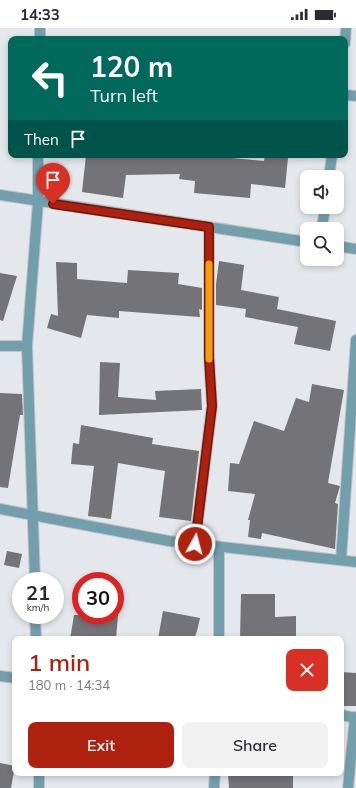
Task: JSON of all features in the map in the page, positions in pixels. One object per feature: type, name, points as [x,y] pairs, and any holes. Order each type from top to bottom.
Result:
[{"type":"street","points":[[35,572],[27,346],[38,202],[38,158]]},
{"type":"street","points":[[330,170],[332,158]]},
{"type":"street","points":[[0,195],[300,241]]},
{"type":"street","points":[[195,544],[212,406],[209,357],[209,227]]},
{"type":"street","points":[[344,247],[356,249]]},
{"type":"street","points":[[341,560],[356,340]]},
{"type":"street","points":[[0,346],[27,346]]},
{"type":"street","points":[[0,509],[169,541],[356,562]]},
{"type":"street","points":[[219,547],[219,636]]},
{"type":"street","points":[[35,624],[36,636]]},
{"type":"street","points":[[0,676],[12,678]]},
{"type":"street","points":[[344,715],[355,717],[348,788]]},
{"type":"street","points":[[39,776],[39,788]]},
{"type":"street","points":[[214,788],[215,776]]},
{"type":"building","points":[[86,158],[232,158],[264,161],[264,158],[288,158],[285,188],[251,184],[250,198],[194,193],[195,181],[179,179],[180,174],[126,175],[123,198],[82,192]]},
{"type":"building","points":[[219,261],[244,265],[241,290],[279,297],[277,309],[336,321],[330,351],[294,344],[298,327],[245,317],[246,309],[216,305],[216,284]]},
{"type":"building","points":[[56,262],[77,263],[77,279],[127,283],[128,270],[179,273],[178,284],[202,288],[202,310],[199,309],[200,317],[119,311],[119,318],[87,315],[81,338],[47,328],[51,314],[58,316]]},
{"type":"building","points":[[0,273],[17,276],[3,321],[0,320]]},
{"type":"building","points":[[100,362],[120,363],[118,397],[156,400],[155,391],[201,389],[202,410],[99,415]]},
{"type":"building","points":[[312,384],[344,390],[328,483],[340,486],[335,503],[338,504],[335,549],[262,533],[261,539],[248,537],[250,520],[248,520],[255,494],[228,491],[230,463],[239,464],[254,421],[284,431],[296,398],[309,402]]},
{"type":"building","points":[[0,393],[22,394],[23,415],[20,415],[8,488],[0,487]]},
{"type":"building","points":[[81,425],[153,438],[152,444],[199,451],[191,521],[159,517],[165,471],[118,463],[111,519],[88,516],[94,466],[71,464],[73,443],[79,444]]},
{"type":"building","points":[[7,551],[22,554],[19,568],[4,565]]},
{"type":"building","points":[[241,594],[275,594],[275,617],[296,616],[296,636],[240,636]]},
{"type":"building","points":[[163,611],[200,618],[195,636],[159,636]]},
{"type":"building","points":[[72,624],[117,624],[116,636],[70,636]]},
{"type":"building","points":[[344,672],[356,673],[356,706],[344,706]]},
{"type":"building","points":[[0,763],[12,765],[13,776],[11,788],[0,788]]},
{"type":"building","points":[[228,776],[293,776],[293,788],[229,788]]},
{"type":"slow traffic","points":[[209,264],[209,359]]},
{"type":"route","points":[[53,204],[209,227],[209,357],[212,406],[195,544]]}]
